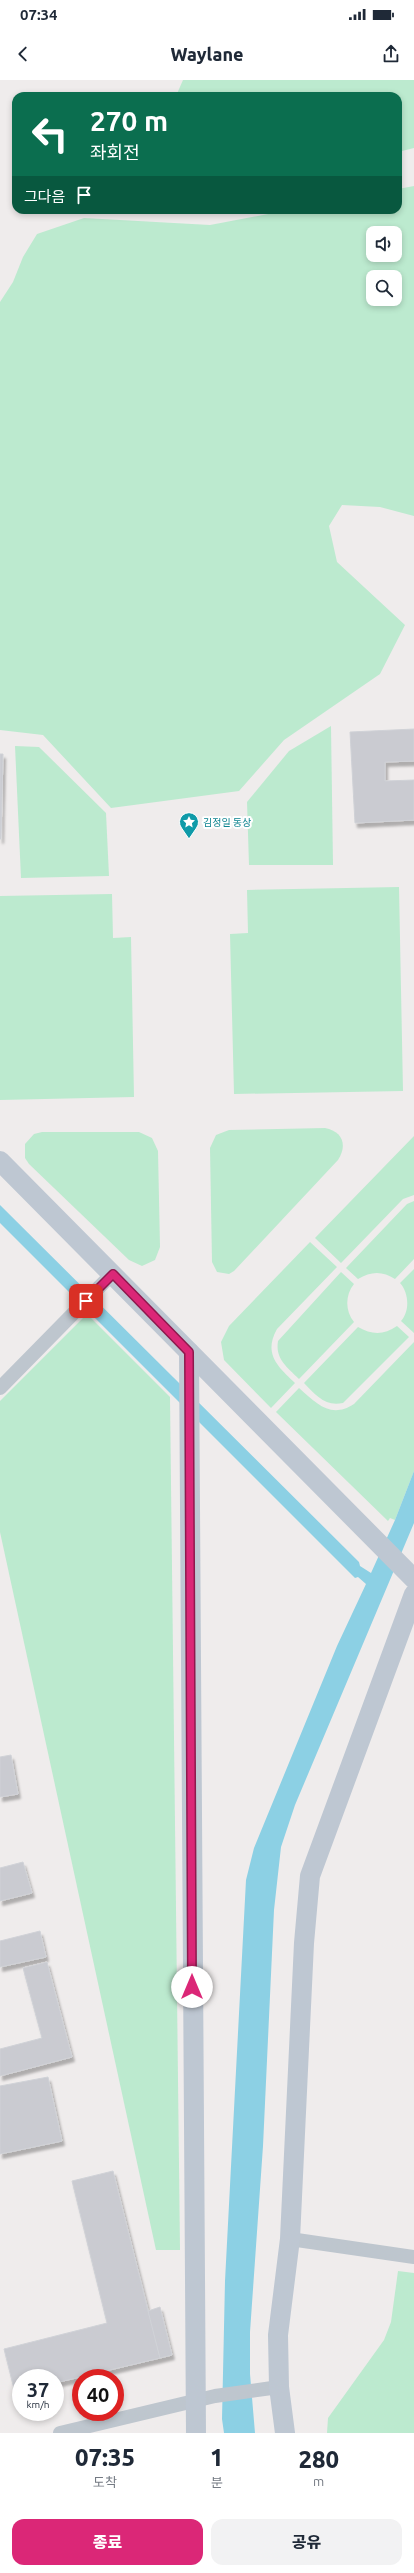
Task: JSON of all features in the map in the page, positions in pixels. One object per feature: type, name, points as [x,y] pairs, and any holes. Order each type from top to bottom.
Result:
[{"type":"street","points":[[0,1161],[414,1579]]},
{"type":"street","points":[[0,1388],[113,1274]]},
{"type":"street","points":[[189,1352],[196,2433]]},
{"type":"street","points":[[285,2433],[279,2387],[278,2335],[290,2239],[304,1943],[310,1876],[414,1594]]},
{"type":"street","points":[[290,2239],[414,2257]]},
{"type":"street","points":[[60,2433],[215,2396],[279,2387]]},
{"type":"green space","points":[[183,80],[414,80],[414,148],[402,151],[402,92],[178,92]]},
{"type":"green space","points":[[414,186],[414,516],[380,507],[342,505],[329,526],[337,562],[405,625],[380,674],[284,740],[239,791],[111,808],[43,735],[0,730],[0,302],[13,282],[23,257],[37,234],[84,218],[210,225],[268,214],[402,214],[402,188]]},
{"type":"green space","points":[[331,726],[333,865],[249,865],[247,802],[289,751]]},
{"type":"green space","points":[[15,746],[39,747],[106,813],[109,876],[21,878]]},
{"type":"green space","points":[[399,887],[403,1091],[234,1094],[230,934],[248,933],[247,890]]},
{"type":"green space","points":[[112,894],[113,938],[131,937],[134,1097],[0,1100],[0,896]]},
{"type":"green space","points":[[325,1128],[336,1132],[342,1140],[343,1149],[338,1160],[234,1271],[229,1274],[217,1272],[212,1262],[210,1148],[216,1135],[229,1130]]},
{"type":"green space","points":[[42,1132],[139,1132],[152,1138],[158,1151],[160,1247],[155,1260],[142,1266],[129,1260],[29,1164],[25,1158],[25,1144],[34,1134]]},
{"type":"green space","points":[[414,1136],[414,1195],[403,1199],[341,1263],[315,1238]]},
{"type":"green space","points":[[414,1201],[414,1259],[395,1279],[386,1274],[372,1273],[358,1279],[346,1268],[407,1204]]},
{"type":"green space","points":[[310,1242],[337,1267],[277,1329],[273,1338],[272,1346],[274,1359],[295,1383],[271,1408],[224,1360],[221,1342],[229,1326]]},
{"type":"green space","points":[[414,1269],[414,1333],[401,1321],[406,1312],[407,1297],[400,1283]]},
{"type":"green space","points":[[341,1272],[354,1284],[349,1293],[347,1303],[349,1313],[354,1322],[299,1379],[280,1358],[278,1353],[278,1341]]},
{"type":"green space","points":[[87,1314],[170,1397],[180,2250],[156,2250],[0,1532],[0,1401]]},
{"type":"green space","points":[[397,1326],[409,1337],[343,1403],[337,1404],[326,1402],[317,1396],[304,1383],[358,1327],[373,1333],[378,1333],[387,1331]]},
{"type":"green space","points":[[414,1342],[414,1471],[395,1520],[390,1518],[388,1521],[276,1412],[299,1388],[318,1404],[331,1410],[346,1408],[354,1404]]},
{"type":"green space","points":[[398,2271],[414,2273],[414,2433],[327,2433],[328,2418],[384,2340],[391,2322]]},
{"type":"water","points":[[0,1205],[359,1562],[360,1566],[371,1573],[395,1520],[414,1471],[414,1523],[295,1805],[281,1847],[274,1910],[263,2146],[250,2332],[250,2374],[255,2433],[224,2433],[222,2419],[225,2281],[246,1880],[254,1848],[337,1646],[366,1584],[358,1577],[355,1578],[0,1223]]},
{"type":"building","points":[[414,729],[414,761],[385,762],[385,781],[414,780],[414,820],[355,823],[350,732]]},
{"type":"building","points":[[0,754],[3,754],[1,839],[0,839]]},
{"type":"building","points":[[11,1755],[18,1794],[0,1797],[0,1757]]},
{"type":"building","points":[[23,1862],[32,1893],[0,1901],[0,1868]]},
{"type":"building","points":[[40,1931],[46,1957],[0,1967],[0,1941]]},
{"type":"building","points":[[47,1962],[72,2057],[0,2076],[0,2049],[42,2038],[23,1968]]},
{"type":"building","points":[[48,2077],[62,2141],[0,2154],[0,2086]]},
{"type":"building","points":[[113,2171],[160,2358],[114,2369],[72,2369],[72,2379],[64,2381],[64,2369],[12,2369],[12,2381],[4,2349],[107,2323],[72,2181]]},
{"type":"building","points":[[160,2307],[172,2355],[160,2358],[148,2311]]},
{"type":"place","name":"김정일 동상","points":[[189,839]]},
{"type":"route","points":[[86,1301],[113,1274],[189,1352],[192,1987]]}]
